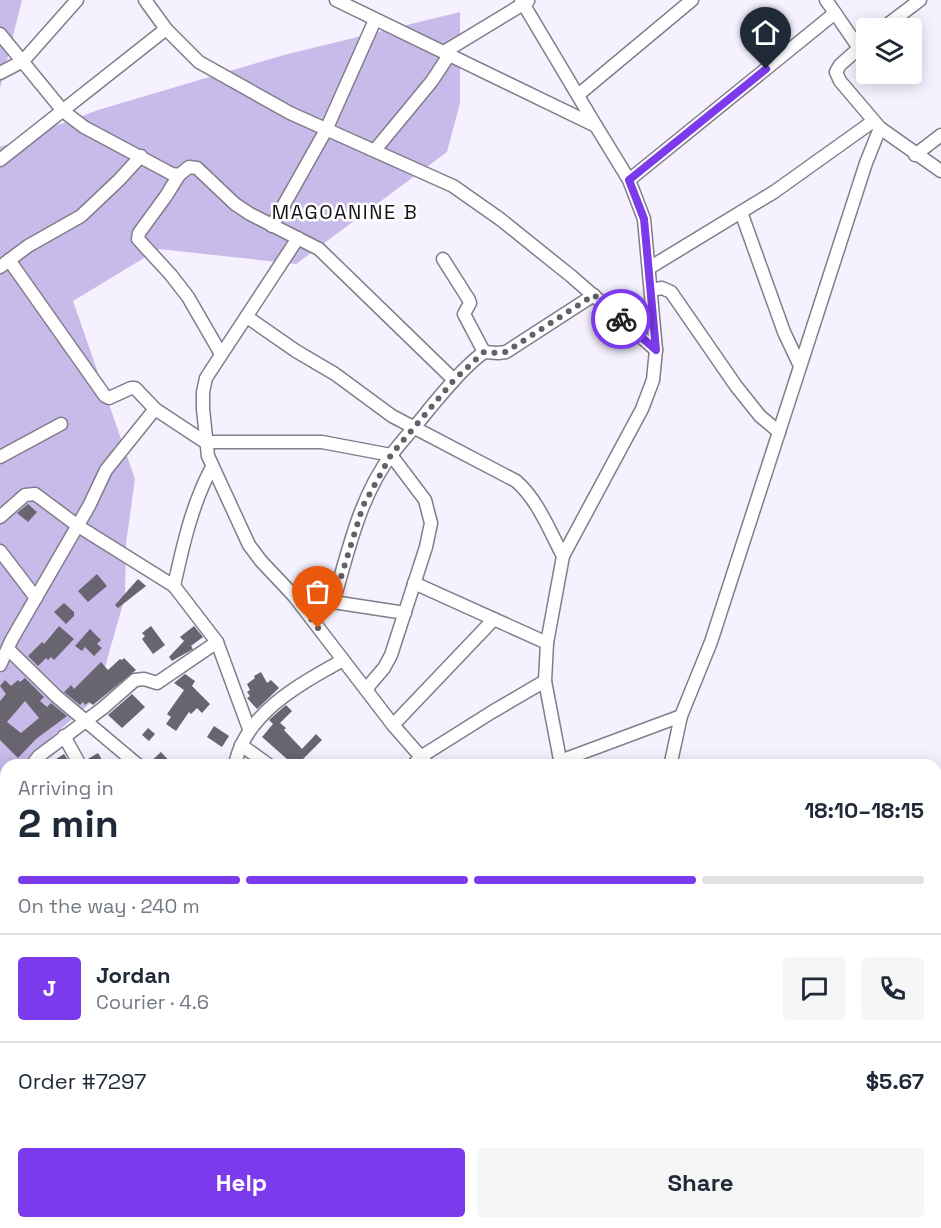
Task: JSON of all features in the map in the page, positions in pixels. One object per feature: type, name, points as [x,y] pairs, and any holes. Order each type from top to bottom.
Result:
[{"type":"street","points":[[0,73],[23,61],[77,0]]},
{"type":"street","points":[[145,0],[166,30],[199,62],[290,113],[453,186],[500,219],[594,295],[656,350]]},
{"type":"street","points":[[336,0],[596,126]]},
{"type":"street","points":[[578,95],[692,0]]},
{"type":"street","points":[[826,0],[856,36]]},
{"type":"street","points":[[897,18],[920,0]]},
{"type":"street","points":[[375,150],[432,81],[446,54],[525,1],[629,180],[644,219],[656,350],[653,380],[642,410],[563,556],[547,643],[545,681],[559,759]]},
{"type":"street","points":[[629,180],[835,13]]},
{"type":"street","points":[[273,226],[326,130],[375,20]]},
{"type":"street","points":[[0,160],[166,30]]},
{"type":"street","points":[[0,34],[63,111],[84,127],[172,174],[179,175]]},
{"type":"street","points":[[856,50],[840,65],[836,72],[840,81],[876,125],[915,155],[941,171]]},
{"type":"street","points":[[648,268],[774,192],[876,125]]},
{"type":"street","points":[[673,759],[681,716],[711,642],[866,163],[876,125]]},
{"type":"street","points":[[915,155],[941,135]]},
{"type":"street","points":[[141,156],[81,216],[28,246],[5,264],[105,396],[109,398],[135,388],[155,409],[205,442],[322,442],[391,455],[425,500],[431,523],[426,547],[391,654],[384,668],[366,689]]},
{"type":"street","points":[[221,354],[188,297],[138,239],[139,233],[179,175],[189,167],[197,168],[235,204],[320,249],[454,380]]},
{"type":"street","points":[[741,212],[784,332],[800,366]]},
{"type":"street","points":[[298,238],[206,378],[203,392],[205,442],[212,467],[249,545],[294,596],[419,759]]},
{"type":"street","points":[[443,259],[469,300],[470,303],[464,314],[484,352]]},
{"type":"street","points":[[651,290],[662,288],[671,292],[736,386],[760,416],[779,432]]},
{"type":"street","points":[[333,603],[363,506],[391,455],[454,380],[484,352],[506,352],[594,295]]},
{"type":"street","points":[[247,317],[296,351],[335,374],[413,429],[516,481],[534,500],[563,556]]},
{"type":"street","points":[[0,665],[78,526],[106,470],[155,409]]},
{"type":"street","points":[[0,457],[61,424]]},
{"type":"street","points":[[174,586],[185,537],[212,467]]},
{"type":"street","points":[[0,518],[25,495],[32,493],[78,526],[174,586],[217,642],[249,729]]},
{"type":"street","points":[[0,551],[36,598]]},
{"type":"street","points":[[414,583],[547,643]]},
{"type":"street","points":[[294,596],[405,613]]},
{"type":"street","points":[[393,724],[494,619]]},
{"type":"street","points":[[37,759],[135,680],[144,679],[157,683],[217,642]]},
{"type":"street","points":[[8,649],[56,696],[131,759]]},
{"type":"street","points":[[237,759],[249,729],[286,694],[343,660]]},
{"type":"street","points":[[425,759],[492,712],[545,681]]},
{"type":"street","points":[[570,759],[681,716]]},
{"type":"street","points":[[64,736],[77,759]]},
{"type":"street","points":[[241,745],[260,759]]},
{"type":"shaded area","points":[[0,0],[22,0],[0,88]]},
{"type":"shaded area","points":[[460,12],[460,103],[447,152],[296,264],[159,249],[73,301],[135,479],[126,544],[125,597],[96,698],[27,759],[0,759],[0,147],[98,110],[284,55]]},
{"type":"building","points":[[28,504],[37,512],[28,522],[17,513]]},
{"type":"building","points":[[97,574],[107,586],[88,602],[78,591]]},
{"type":"building","points":[[138,579],[146,586],[118,608],[115,605]]},
{"type":"building","points":[[64,603],[74,612],[74,616],[66,624],[54,612]]},
{"type":"building","points":[[59,626],[74,639],[54,660],[51,657],[48,660],[46,658],[38,666],[28,656],[42,642],[44,644]]},
{"type":"building","points":[[151,626],[165,645],[153,654],[142,639],[145,636],[142,633]]},
{"type":"building","points":[[194,626],[203,637],[191,646],[193,649],[172,661],[169,657],[184,641],[180,637]]},
{"type":"building","points":[[90,629],[101,640],[97,644],[102,648],[94,656],[85,647],[82,651],[75,646]]},
{"type":"building","points":[[124,658],[136,670],[93,705],[89,702],[85,705],[83,702],[80,705],[64,692],[71,685],[74,689],[101,662],[108,670]]},
{"type":"building","points":[[261,672],[267,683],[271,680],[279,688],[257,709],[247,698],[250,696],[247,692],[250,690],[247,684]]},
{"type":"building","points":[[185,674],[195,681],[192,686],[210,704],[202,713],[197,708],[191,714],[189,712],[176,731],[166,724],[171,717],[167,714],[184,690],[174,683]]},
{"type":"building","points":[[25,678],[44,697],[40,701],[47,707],[51,703],[67,716],[36,739],[18,758],[0,740],[0,701],[6,694],[0,686],[5,680],[11,686],[18,680],[20,682]],"holes":[[[25,701],[39,718],[21,733],[7,722]]]},
{"type":"building","points":[[132,694],[145,707],[122,728],[108,715]]},
{"type":"building","points":[[286,705],[292,711],[280,723],[302,749],[316,734],[322,740],[303,759],[287,759],[262,737],[273,724],[269,720]]},
{"type":"building","points":[[214,726],[229,736],[222,747],[207,737]]},
{"type":"building","points":[[148,728],[155,734],[149,741],[142,735]]},
{"type":"building","points":[[161,752],[167,759],[153,759]]},
{"type":"building","points":[[98,753],[102,759],[88,759]]},
{"type":"building","points":[[64,754],[67,759],[56,759]]},
{"type":"way so far","points":[[318,628],[294,596],[333,603],[363,506],[391,455],[476,357],[484,352],[506,352],[594,295],[621,319]]},
{"type":"district","name":"MAGOANINE B","points":[[345,212]]},
{"type":"route","points":[[621,319],[656,350],[644,219],[629,180],[766,69]]}]
